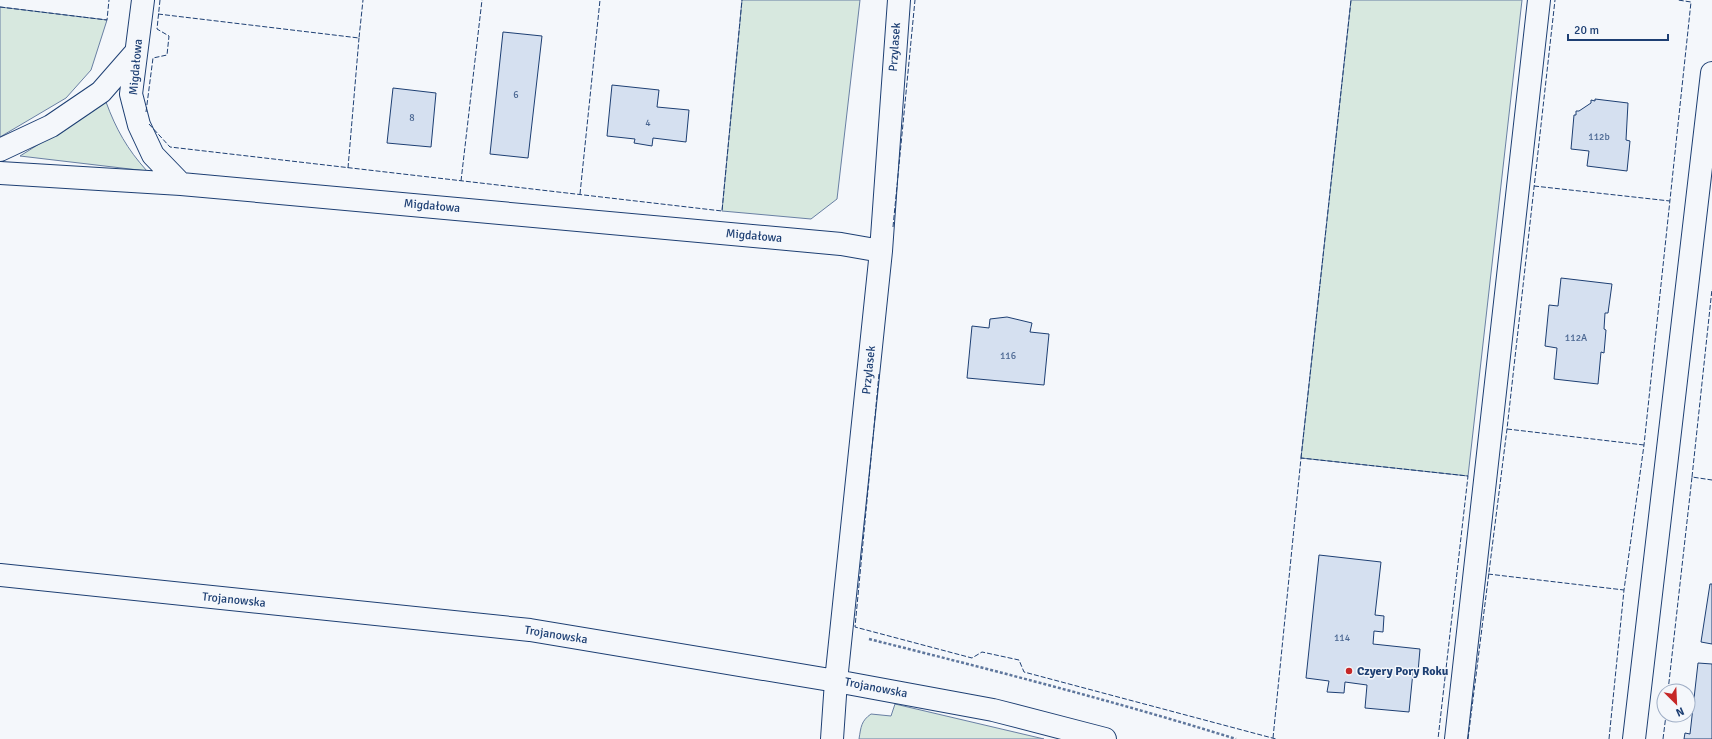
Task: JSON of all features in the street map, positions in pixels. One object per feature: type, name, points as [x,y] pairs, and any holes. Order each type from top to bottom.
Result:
[{"type":"street","name":"Migdałowa","points":[[143,0],[131,94],[139,125],[153,155],[181,184],[841,244],[881,251]]},
{"type":"street","name":"Przylasek","points":[[832,739],[836,681],[881,251],[899,0]]},
{"type":"street","points":[[1456,739],[1539,0]]},
{"type":"street","points":[[0,150],[51,126],[101,92],[136,52]]},
{"type":"street","points":[[1634,739],[1712,73]]},
{"type":"street","points":[[0,173],[181,184]]},
{"type":"street","name":"Trojanowska","points":[[0,575],[530,630],[836,681],[993,710],[1105,739]]},
{"type":"path","points":[[842,633],[1011,675],[1173,719],[1236,739]]},
{"type":"shaded area","points":[[742,0],[860,0],[837,199],[811,219],[722,211]]},
{"type":"shaded area","points":[[1351,0],[1522,0],[1468,476],[1301,458]]},
{"type":"shaded area","points":[[0,7],[107,20],[91,70],[66,98],[0,137]]},
{"type":"shaded area","points":[[106,102],[123,138],[147,171],[20,156]]},
{"type":"shaded area","points":[[895,704],[1044,739],[859,739],[860,731],[865,719],[871,714],[891,716]]},
{"type":"building","points":[[503,32],[542,36],[528,158],[490,154]]},
{"type":"building","points":[[612,85],[659,90],[657,107],[689,110],[686,142],[653,138],[652,146],[634,143],[635,139],[607,136]]},
{"type":"building","points":[[393,88],[436,93],[431,147],[387,143]]},
{"type":"building","points":[[1595,99],[1628,103],[1626,140],[1630,141],[1627,171],[1587,166],[1589,151],[1571,149],[1574,115],[1576,115],[1576,111],[1579,111],[1591,103],[1591,100],[1595,101]]},
{"type":"building","points":[[1561,278],[1612,284],[1608,313],[1605,313],[1604,329],[1606,330],[1604,353],[1601,352],[1598,384],[1554,379],[1557,348],[1545,346],[1549,305],[1558,306]]},
{"type":"building","points":[[1007,317],[1032,323],[1030,332],[1049,334],[1044,385],[967,378],[972,326],[989,328],[990,319]]},
{"type":"building","points":[[1319,555],[1381,562],[1375,615],[1384,616],[1383,632],[1374,631],[1373,644],[1420,649],[1418,672],[1413,672],[1409,712],[1365,708],[1367,685],[1345,682],[1344,693],[1327,692],[1329,681],[1306,678]]},
{"type":"building","points":[[1710,584],[1712,584],[1712,644],[1701,642]]},
{"type":"building","points":[[1698,663],[1712,664],[1712,739],[1684,739],[1685,733],[1690,734],[1691,723],[1696,723],[1696,683]]},
{"type":"fence","points":[[0,7],[107,20],[109,0]]},
{"type":"fence","points":[[146,112],[153,58],[167,55],[169,36],[157,29],[160,0]]},
{"type":"fence","points":[[158,14],[359,38],[363,0]]},
{"type":"fence","points":[[461,181],[482,0]]},
{"type":"fence","points":[[580,194],[600,0]]},
{"type":"fence","points":[[149,124],[170,147],[722,211],[742,0]]},
{"type":"fence","points":[[893,227],[915,0]]},
{"type":"fence","points":[[1301,458],[1351,0]]},
{"type":"fence","points":[[1468,739],[1507,429],[1555,0]]},
{"type":"fence","points":[[1609,739],[1624,590],[1644,445],[1691,2],[1678,0]]},
{"type":"fence","points":[[348,168],[359,38]]},
{"type":"fence","points":[[1534,186],[1670,201]]},
{"type":"fence","points":[[1692,477],[1712,289]]},
{"type":"fence","points":[[879,374],[855,627],[972,658],[982,652],[1019,660],[1024,672],[1276,739]]},
{"type":"fence","points":[[1507,429],[1644,445]]},
{"type":"fence","points":[[1273,738],[1301,458],[1468,476],[1438,739]]},
{"type":"fence","points":[[1669,683],[1692,477],[1712,480]]},
{"type":"fence","points":[[1488,574],[1624,590]]},
{"type":"fence","points":[[1663,739],[1665,723]]},
{"type":"place","name":"Czyery Pory Roku","points":[[1349,671]]}]
